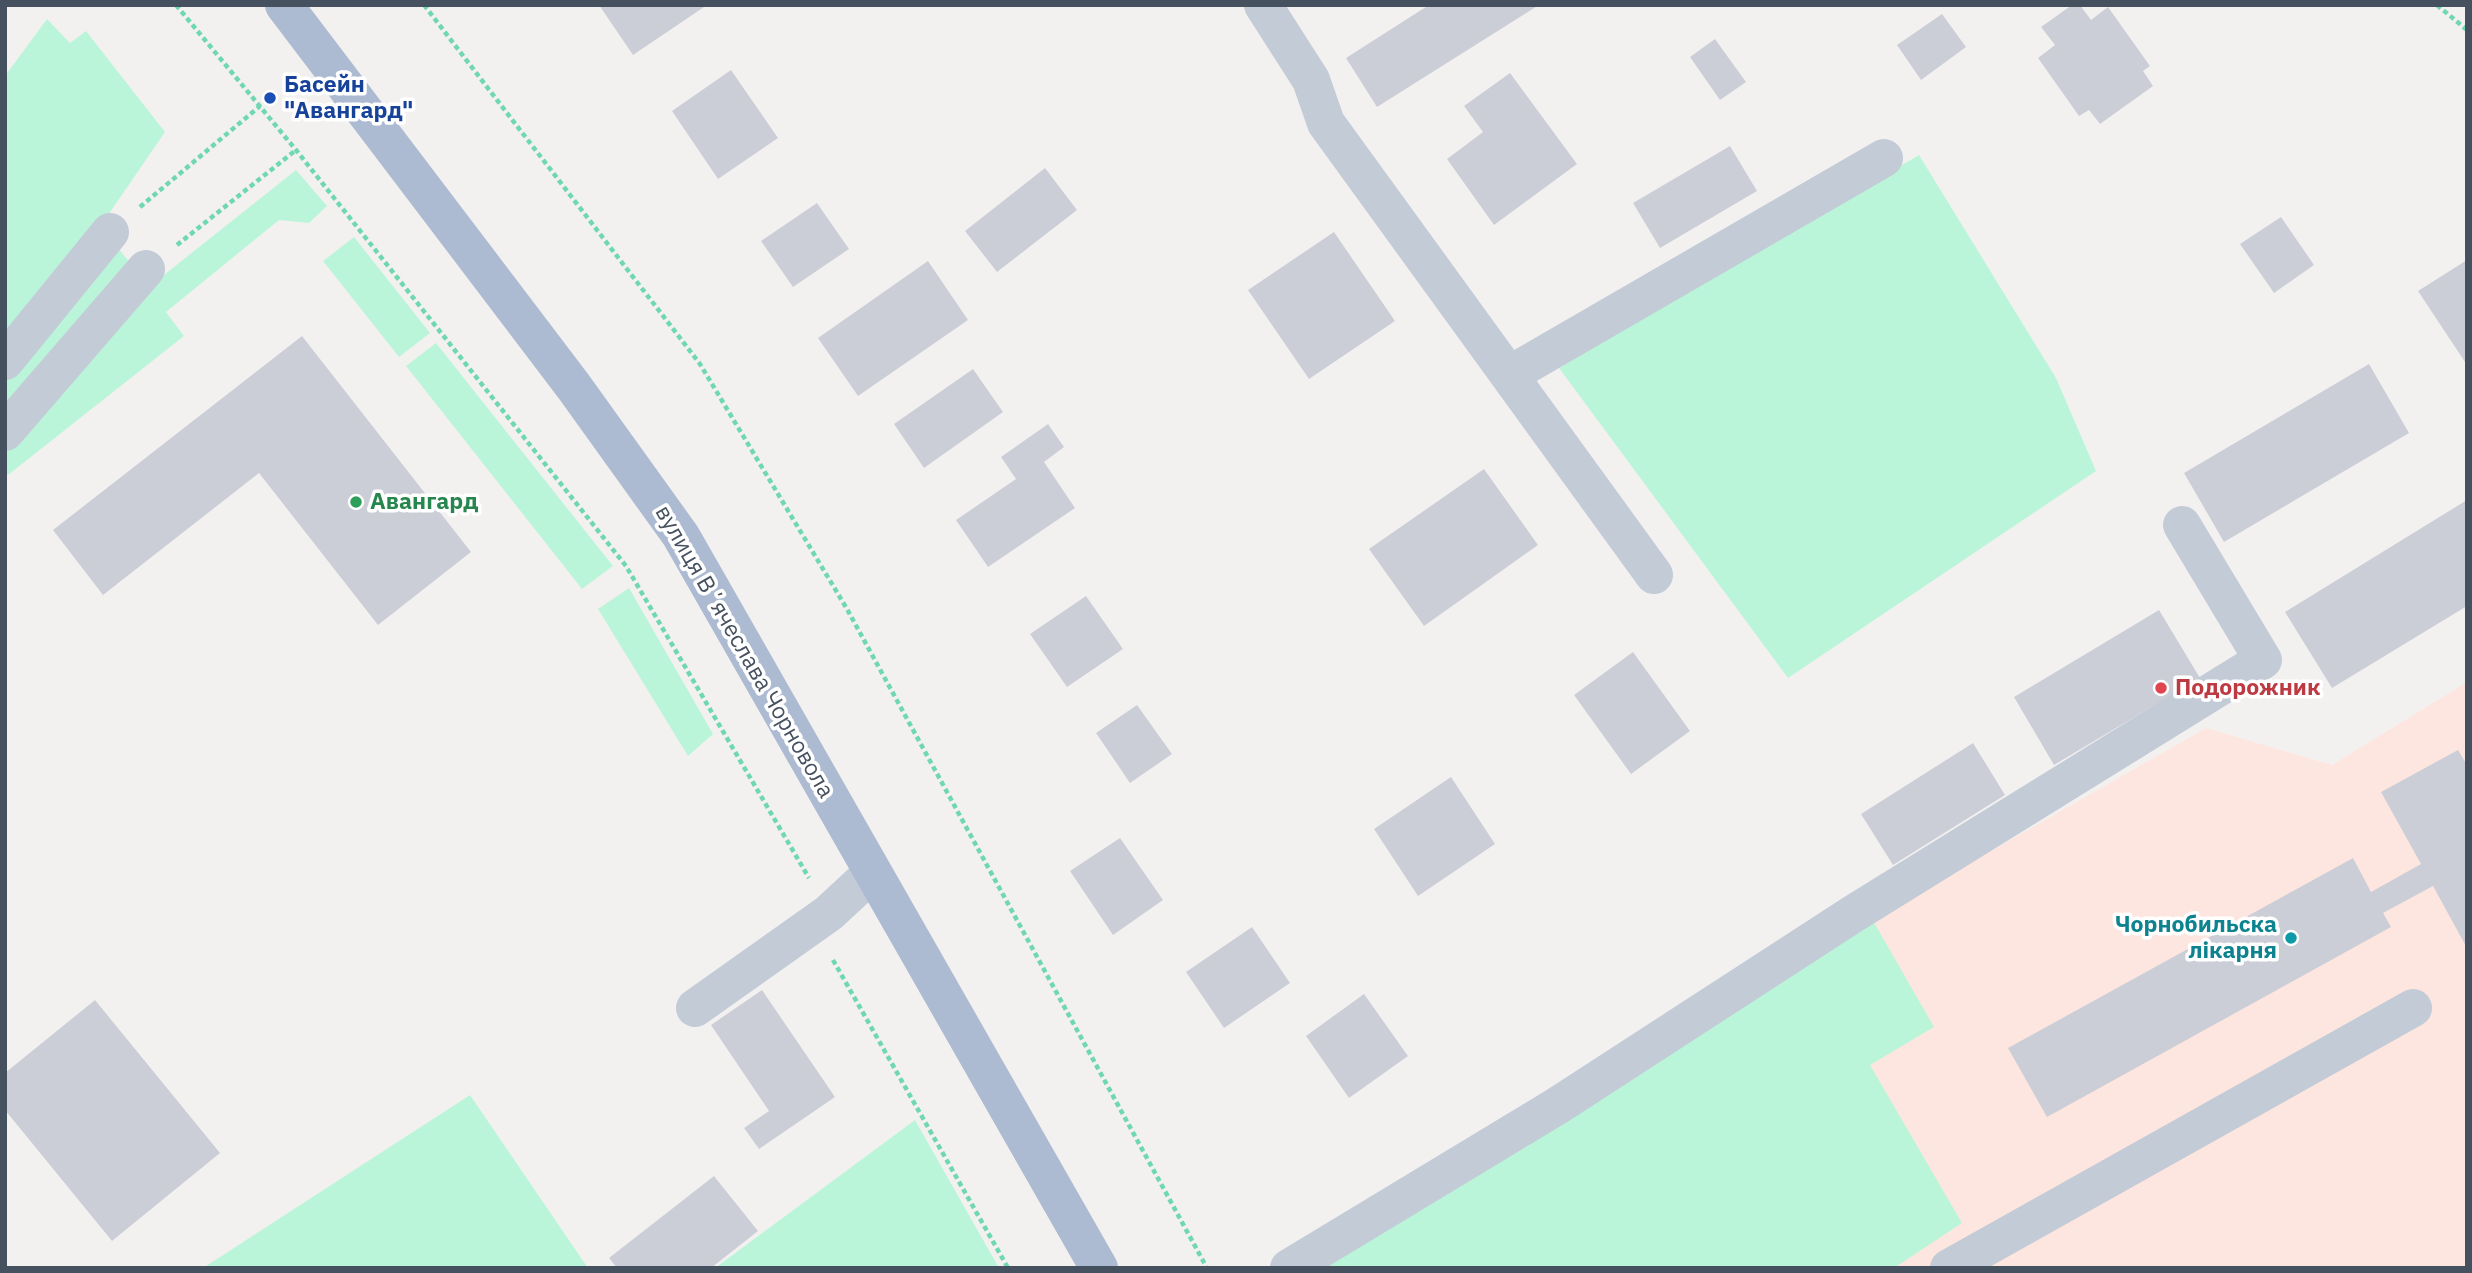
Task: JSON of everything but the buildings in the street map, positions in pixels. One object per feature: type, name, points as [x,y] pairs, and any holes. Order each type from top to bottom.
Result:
[{"type":"main road","name":"вулиця Вʼячеслава Чорновола","points":[[284,5],[574,387],[681,536],[753,659],[871,874],[1099,1268]]},
{"type":"lane","points":[[1263,5],[1311,80],[1326,123],[1654,575]]},
{"type":"lane","points":[[1509,375],[1884,158]]},
{"type":"lane","points":[[5,361],[110,232]]},
{"type":"lane","points":[[5,432],[146,269]]},
{"type":"lane","points":[[1289,1268],[1557,1106],[1853,914],[2263,660],[2182,525]]},
{"type":"lane","points":[[695,1008],[829,913],[871,874]]},
{"type":"lane","points":[[1949,1268],[2413,1008]]},
{"type":"path","points":[[176,5],[296,150],[626,566],[829,913],[828,952],[1009,1268]]},
{"type":"path","points":[[424,5],[700,364],[847,609],[1207,1268]]},
{"type":"path","points":[[2437,5],[2467,30]]},
{"type":"path","points":[[110,232],[260,106]]},
{"type":"path","points":[[146,269],[296,150]]},
{"type":"shaded area","points":[[2467,682],[2467,1268],[1312,1268],[1872,919],[2206,728],[2332,765]]},
{"type":"green space","points":[[47,19],[70,43],[86,31],[165,132],[80,256],[5,340],[5,76]]},
{"type":"green space","points":[[1919,155],[2056,378],[2096,471],[1788,678],[1559,368]]},
{"type":"green space","points":[[296,170],[327,206],[309,223],[279,220],[166,312],[184,336],[8,475],[5,473],[5,450],[140,294]]},
{"type":"green space","points":[[354,237],[430,333],[399,357],[323,261]]},
{"type":"green space","points":[[117,247],[132,265],[5,418],[5,379]]},
{"type":"green space","points":[[436,343],[613,566],[582,589],[406,366]]},
{"type":"green space","points":[[629,588],[713,734],[688,756],[598,609]]},
{"type":"green space","points":[[1872,919],[1934,1027],[1870,1065],[1962,1223],[1894,1268],[1312,1268]]},
{"type":"green space","points":[[470,1095],[588,1268],[203,1268]]},
{"type":"green space","points":[[915,1120],[999,1268],[715,1268]]},
{"type":"place","name":"Басейн \"Авангард\"","points":[[270,98]]},
{"type":"place","name":"Авангард","points":[[356,502]]},
{"type":"place","name":"Подорожник","points":[[2161,688]]},
{"type":"place","name":"Чорнобильска лікарня","points":[[2291,938]]}]
